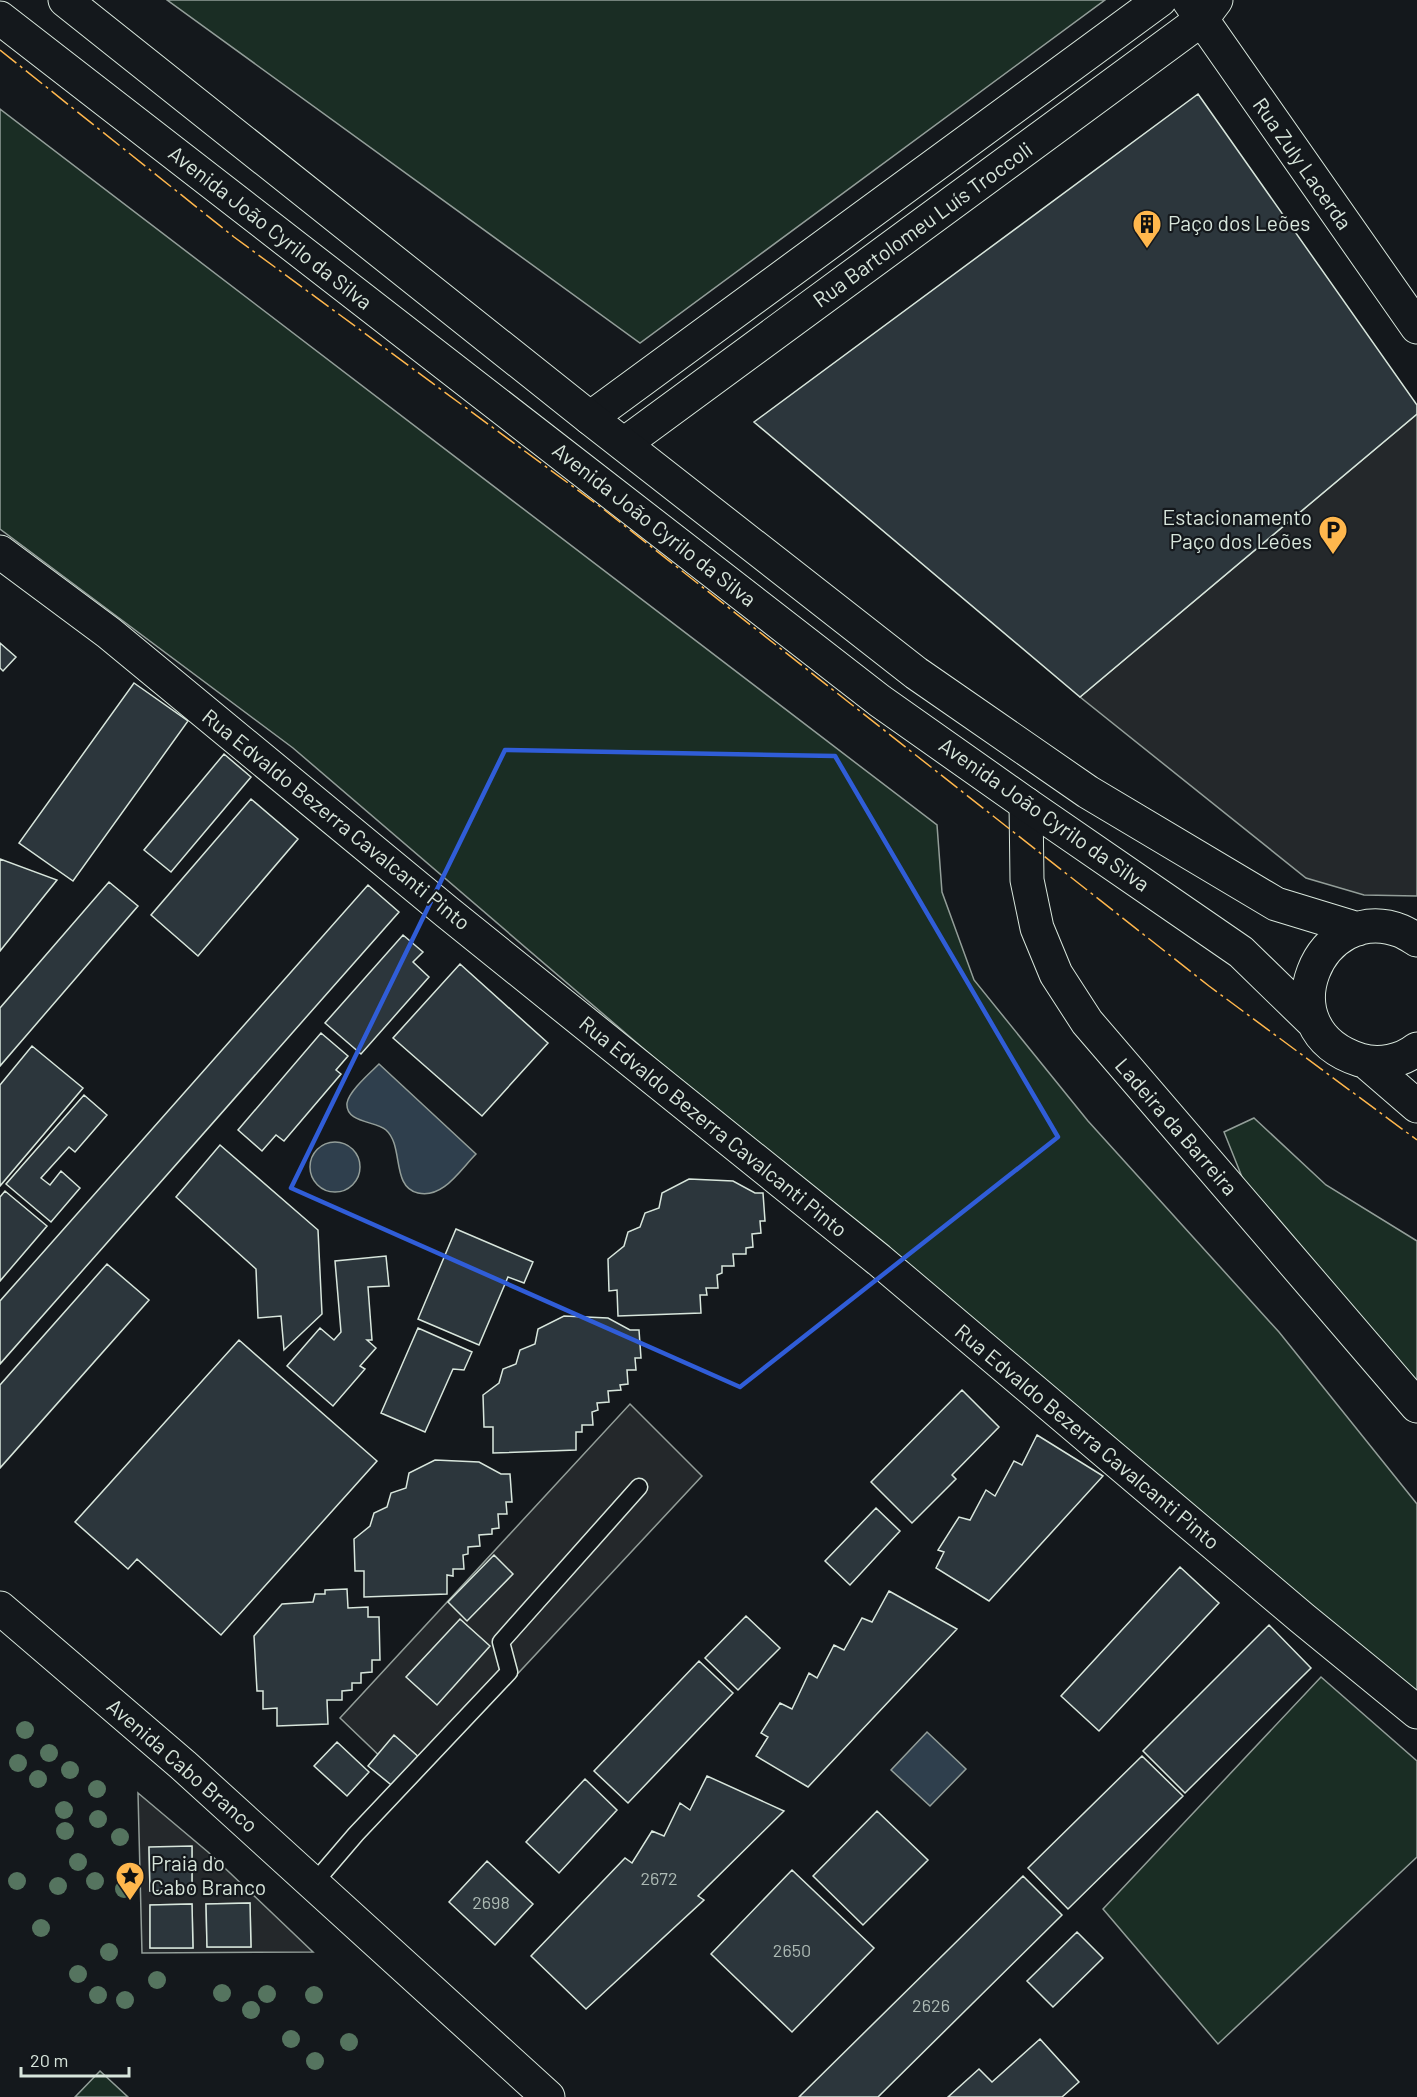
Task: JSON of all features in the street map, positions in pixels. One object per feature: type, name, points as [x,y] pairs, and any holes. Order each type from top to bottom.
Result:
[{"type":"main road","name":"Avenida João Cyrilo da Silva","points":[[65,0],[590,418],[916,673],[1088,792],[1276,904],[1358,929]]},
{"type":"main road","name":"Rua Bartolomeu Luís Troccoli","points":[[590,418],[1160,0]]},
{"type":"main road","name":"Rua Bartolomeu Luís Troccoli","points":[[624,444],[1202,7]]},
{"type":"main road","name":"Rua Zuly Lacerda","points":[[1202,7],[1417,327]]},
{"type":"main road","name":"Avenida João Cyrilo da Silva","points":[[0,18],[880,701],[1241,951],[1314,1023],[1326,1042],[1344,1055],[1366,1062]]},
{"type":"main road","name":"Rua Edvaldo Bezerra Cavalcanti Pinto","points":[[0,552],[109,633],[456,920],[879,1260],[1302,1618],[1417,1712]]},
{"type":"main road","name":"Ladeira da Barreira","points":[[1026,804],[1027,880],[1037,928],[1056,974],[1087,1022],[1417,1406]]},
{"type":"main road","points":[[1314,1023],[1308,1000],[1310,977],[1320,956],[1336,939],[1358,929],[1379,927],[1412,932]]},
{"type":"main road","points":[[1366,1062],[1389,1062],[1417,1049]]},
{"type":"main road","points":[[1366,1062],[1417,1106]]},
{"type":"main road","name":"Avenida Cabo Branco","points":[[0,1608],[183,1765],[548,2097]]},
{"type":"lane","points":[[314,1883],[356,1834],[509,1672],[501,1642],[639,1487]]},
{"type":"highlighted area","points":[[505,750],[835,756],[1058,1137],[740,1387],[291,1188]]},
{"type":"green space","points":[[167,0],[1105,0],[640,343]]},
{"type":"green space","points":[[0,109],[937,825],[942,892],[974,980],[1088,1121],[1279,1332],[1417,1504],[1417,1699],[883,1254],[293,748],[0,529]]},
{"type":"green space","points":[[1254,1118],[1326,1185],[1417,1241],[1417,1394],[1262,1227],[1224,1132]]},
{"type":"green space","points":[[1321,1677],[1417,1761],[1417,1857],[1218,2044],[1103,1909]]},
{"type":"green space","points":[[100,2071],[128,2097],[75,2097]]},
{"type":"shaded area","name":"Estacionamento Paço dos Leões","points":[[1417,414],[1417,896],[1364,895],[1306,878],[1080,697]]},
{"type":"shaded area","points":[[630,1404],[702,1476],[412,1787],[340,1718]]},
{"type":"shaded area","points":[[138,1793],[208,1852],[313,1952],[142,1953]],"holes":[[[192,1847],[192,1889],[150,1891],[149,1848]],[[250,1903],[251,1947],[207,1947],[206,1904]],[[192,1904],[193,1948],[150,1948],[150,1905]]]},
{"type":"water","points":[[379,1064],[476,1154],[450,1182],[435,1192],[418,1193],[410,1189],[404,1183],[395,1146],[386,1130],[356,1118],[348,1110],[347,1103],[352,1093]]},
{"type":"water","points":[[335,1142],[353,1149],[360,1167],[353,1185],[335,1192],[317,1185],[310,1167],[317,1149]]},
{"type":"water","points":[[927,1732],[966,1769],[930,1806],[891,1770]]},
{"type":"building","name":"Paço dos Leões","points":[[1198,94],[1417,405],[1417,414],[1080,697],[754,422]]},
{"type":"building","points":[[0,643],[16,657],[3,671],[0,668]]},
{"type":"building","points":[[134,683],[188,721],[73,881],[19,843]]},
{"type":"building","points":[[224,754],[251,777],[171,872],[144,850]]},
{"type":"building","points":[[251,799],[298,839],[198,956],[151,915]]},
{"type":"building","points":[[0,859],[57,880],[0,951]]},
{"type":"building","points":[[109,882],[138,906],[0,1066],[0,1008]]},
{"type":"building","points":[[368,885],[399,912],[0,1364],[0,1301]]},
{"type":"building","points":[[403,935],[423,952],[413,962],[429,977],[361,1054],[325,1023]]},
{"type":"building","points":[[460,964],[548,1043],[482,1116],[393,1038]]},
{"type":"building","points":[[321,1033],[348,1056],[336,1070],[341,1074],[284,1141],[276,1135],[262,1151],[238,1130]]},
{"type":"building","points":[[32,1046],[83,1088],[0,1186],[0,1085]]},
{"type":"building","points":[[84,1095],[107,1115],[75,1152],[69,1147],[41,1178],[50,1185],[61,1171],[80,1188],[51,1222],[6,1184]]},
{"type":"building","points":[[220,1145],[318,1230],[322,1314],[284,1350],[281,1316],[258,1318],[256,1269],[176,1197]]},
{"type":"building","points":[[689,1179],[733,1181],[755,1193],[763,1193],[765,1221],[760,1221],[761,1233],[752,1234],[753,1247],[746,1248],[746,1254],[733,1254],[734,1266],[722,1266],[722,1273],[717,1275],[718,1288],[706,1288],[707,1295],[700,1295],[701,1313],[618,1316],[617,1290],[609,1291],[608,1259],[624,1246],[628,1232],[640,1227],[645,1213],[659,1208],[662,1193]]},
{"type":"building","points":[[5,1191],[47,1226],[0,1281],[0,1197]]},
{"type":"building","points":[[456,1229],[533,1262],[524,1283],[508,1277],[479,1345],[418,1319]]},
{"type":"building","points":[[386,1256],[389,1286],[368,1287],[372,1340],[367,1340],[376,1348],[360,1366],[365,1369],[333,1406],[287,1366],[320,1328],[334,1340],[341,1332],[335,1261]]},
{"type":"building","points":[[107,1264],[149,1300],[0,1468],[0,1385]]},
{"type":"building","points":[[564,1316],[608,1318],[630,1330],[639,1330],[641,1358],[635,1358],[636,1370],[627,1370],[628,1384],[620,1385],[621,1390],[608,1391],[609,1402],[597,1403],[598,1410],[592,1412],[593,1425],[582,1425],[582,1432],[576,1432],[576,1450],[493,1453],[493,1427],[484,1427],[483,1395],[499,1383],[503,1369],[516,1364],[520,1350],[535,1344],[538,1329]]},
{"type":"building","points":[[418,1328],[472,1352],[464,1370],[453,1369],[425,1432],[381,1413]]},
{"type":"building","points":[[239,1340],[377,1461],[221,1635],[137,1559],[128,1569],[75,1522]]},
{"type":"building","points":[[962,1390],[999,1427],[952,1475],[956,1479],[912,1523],[871,1482]]},
{"type":"building","points":[[1037,1435],[1103,1476],[989,1601],[936,1568],[944,1552],[938,1550],[959,1517],[970,1520],[986,1490],[995,1496],[1014,1461],[1022,1465]]},
{"type":"building","points":[[435,1460],[479,1462],[501,1474],[510,1474],[512,1502],[506,1502],[507,1514],[498,1514],[499,1528],[492,1529],[492,1534],[479,1535],[480,1546],[468,1547],[468,1554],[463,1555],[464,1569],[453,1569],[453,1576],[447,1575],[447,1594],[364,1597],[364,1571],[355,1571],[354,1539],[370,1526],[374,1513],[387,1507],[391,1493],[406,1488],[409,1473]]},
{"type":"building","points":[[876,1508],[900,1531],[850,1585],[825,1561]]},
{"type":"building","points":[[494,1555],[513,1574],[467,1621],[448,1602]]},
{"type":"building","points":[[1180,1567],[1219,1603],[1099,1731],[1061,1696]]},
{"type":"building","points":[[347,1589],[348,1608],[368,1607],[368,1617],[379,1617],[380,1660],[372,1660],[372,1672],[361,1673],[361,1683],[352,1683],[352,1690],[342,1691],[342,1700],[327,1700],[328,1724],[277,1726],[277,1708],[263,1709],[263,1691],[257,1691],[254,1636],[282,1604],[313,1602],[315,1594],[325,1594],[325,1590]]},
{"type":"building","points":[[889,1591],[957,1629],[808,1787],[756,1756],[768,1737],[761,1733],[780,1703],[792,1709],[809,1673],[817,1678],[834,1645],[844,1650],[862,1618],[872,1622]]},
{"type":"building","points":[[746,1616],[780,1648],[738,1690],[705,1658]]},
{"type":"building","points":[[460,1619],[490,1646],[437,1705],[406,1677]]},
{"type":"building","points":[[1269,1625],[1311,1668],[1185,1793],[1143,1751]]},
{"type":"building","points":[[699,1661],[733,1693],[628,1803],[594,1771]]},
{"type":"building","points":[[394,1735],[421,1759],[395,1788],[368,1766]]},
{"type":"building","points":[[337,1742],[369,1772],[347,1796],[314,1766]]},
{"type":"building","points":[[1142,1756],[1183,1796],[1068,1909],[1028,1868]]},
{"type":"building","points":[[707,1776],[784,1811],[698,1896],[704,1900],[586,2009],[531,1956],[625,1858],[632,1863],[652,1831],[664,1836],[680,1803],[690,1810]]},
{"type":"building","points":[[585,1779],[617,1810],[559,1873],[526,1842]]},
{"type":"building","points":[[877,1811],[928,1860],[863,1925],[813,1876]]},
{"type":"building","points":[[192,1846],[192,1889],[150,1891],[149,1847]]},
{"type":"building","points":[[487,1861],[533,1904],[495,1945],[449,1902]]},
{"type":"building","points":[[792,1870],[874,1948],[792,2032],[711,1954]]},
{"type":"building","points":[[1023,1876],[1062,1915],[878,2097],[799,2097]]},
{"type":"building","points":[[250,1903],[251,1947],[207,1947],[206,1904]]},
{"type":"building","points":[[192,1904],[193,1948],[150,1948],[150,1905]]},
{"type":"building","points":[[1077,1932],[1103,1958],[1053,2007],[1027,1981]]},
{"type":"building","points":[[1040,2039],[1079,2082],[1062,2097],[948,2097],[979,2069],[992,2082]]},
{"type":"power","points":[[0,50],[234,237],[602,508],[1209,986],[1417,1140]]},
{"type":"place","name":"Paço dos Leões","points":[[1147,250]]},
{"type":"place","name":"Estacionamento Paço dos Leões","points":[[1333,556]]},
{"type":"place","name":"Praia do Cabo Branco","points":[[130,1902]]}]
